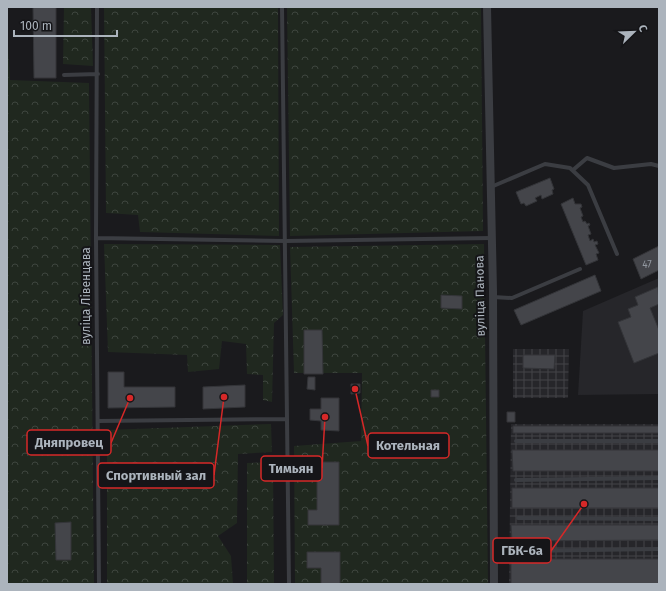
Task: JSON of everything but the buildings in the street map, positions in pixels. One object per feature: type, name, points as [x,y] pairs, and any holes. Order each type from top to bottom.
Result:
[{"type":"street","name":"вуліца Панова","points":[[487,7],[493,297],[494,584]]},
{"type":"lane","name":"вуліца Лівенцава","points":[[97,7],[98,74],[96,238],[99,584]]},
{"type":"lane","points":[[282,7],[289,584]]},
{"type":"lane","points":[[64,74],[98,74]]},
{"type":"lane","points":[[573,170],[587,158],[614,168],[651,164],[659,166]]},
{"type":"lane","points":[[491,187],[545,164],[570,168],[588,185],[618,254]]},
{"type":"lane","points":[[96,238],[285,241],[492,238]]},
{"type":"lane","points":[[493,297],[512,298],[580,269]]},
{"type":"lane","points":[[98,421],[287,419]]},
{"type":"lane","points":[[516,441],[659,441]]},
{"type":"lane","points":[[516,480],[659,478]]},
{"type":"lane","points":[[518,518],[659,518]]},
{"type":"lane","points":[[518,551],[659,549]]},
{"type":"shaded area","points":[[659,278],[659,394],[578,395],[583,311]]},
{"type":"shaded area","points":[[513,349],[569,349],[568,398],[513,398]]},
{"type":"shaded area","points":[[511,424],[659,424],[659,584],[509,584]]},
{"type":"green space","points":[[64,7],[91,7],[93,66],[63,64]]},
{"type":"green space","points":[[104,7],[278,7],[279,236],[140,232],[138,215],[106,213]]},
{"type":"green space","points":[[287,7],[481,7],[483,231],[290,236]]},
{"type":"green space","points":[[7,29],[10,80],[89,83],[94,584],[7,584]]},
{"type":"green space","points":[[104,244],[280,245],[283,315],[274,323],[272,402],[263,400],[263,375],[247,374],[246,344],[222,341],[219,369],[188,372],[187,355],[108,352]]},
{"type":"green space","points":[[484,244],[488,584],[295,584],[294,446],[361,441],[362,373],[294,373],[290,247]]},
{"type":"green space","points":[[271,424],[272,452],[238,454],[237,523],[218,536],[231,556],[233,584],[107,584],[107,430]]},
{"type":"green space","points":[[273,462],[274,584],[247,584],[247,463]]},
{"type":"place","name":"Котельная","points":[[355,389]]},
{"type":"place","name":"Спортивный зал","points":[[224,397]]},
{"type":"place","name":"Дняпровец","points":[[130,398]]},
{"type":"place","name":"Тимьян","points":[[325,417]]},
{"type":"place","name":"ГБК-6а","points":[[584,504]]}]
